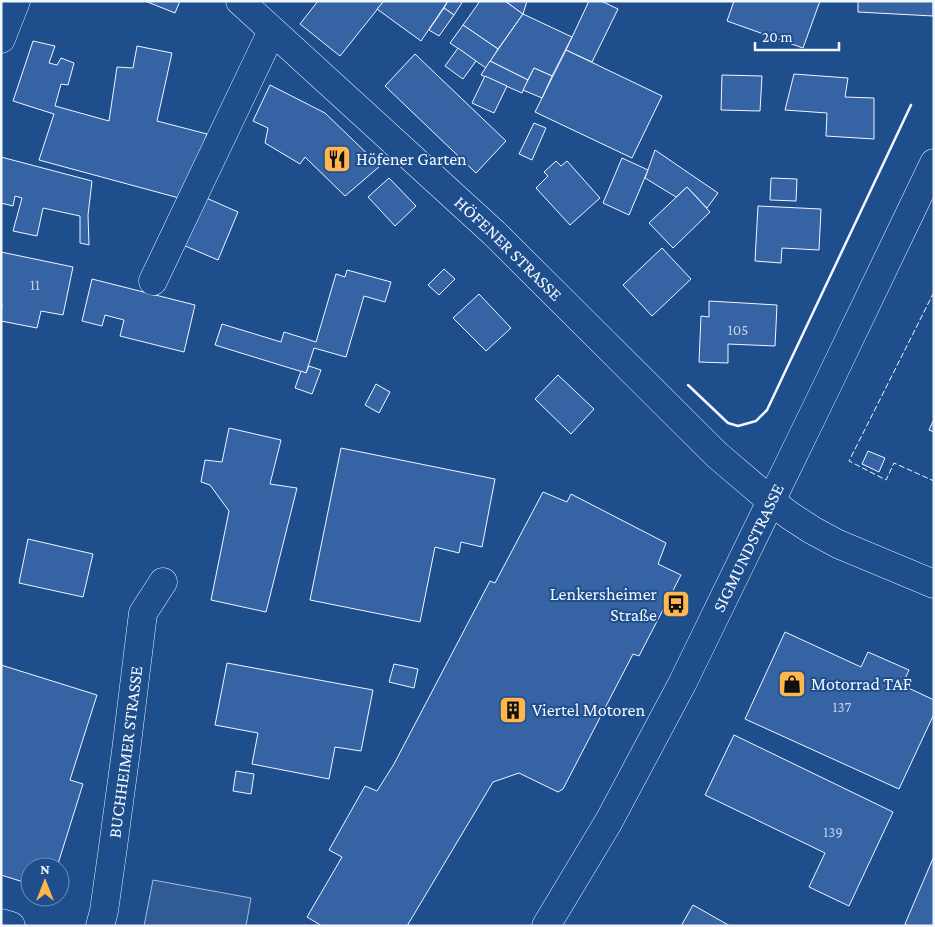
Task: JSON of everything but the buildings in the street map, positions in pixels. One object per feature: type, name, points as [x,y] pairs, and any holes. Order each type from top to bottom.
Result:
[{"type":"street","points":[[1,39],[16,1]]},
{"type":"street","name":"HÖFENER STRASSE","points":[[240,1],[494,234],[718,455],[771,501]]},
{"type":"street","points":[[153,281],[272,30]]},
{"type":"street","name":"SIGMUNDSTRASSE","points":[[546,926],[609,821],[714,621],[934,163]]},
{"type":"street","points":[[771,501],[812,530],[838,544],[934,584]]},
{"type":"street","name":"BUCHHEIMER STRASSE","points":[[100,926],[104,911],[113,847],[143,613],[163,582]]},
{"type":"street","points":[[1,923],[11,926]]},
{"type":"shaded area","points":[[153,880],[251,898],[246,926],[144,926]]},
{"type":"fence","points":[[934,292],[849,461],[886,480],[894,463],[934,481]]},
{"type":"wall","points":[[688,385],[728,423],[738,426],[756,421],[767,410],[911,105]]},
{"type":"place","name":"Höfener Garten","points":[[337,159]]},
{"type":"place","name":"Lenkersheimer Straße","points":[[676,604]]},
{"type":"place","name":"Motorrad TAF","points":[[792,684]]},
{"type":"place","name":"Viertel Motoren","points":[[513,710]]}]
